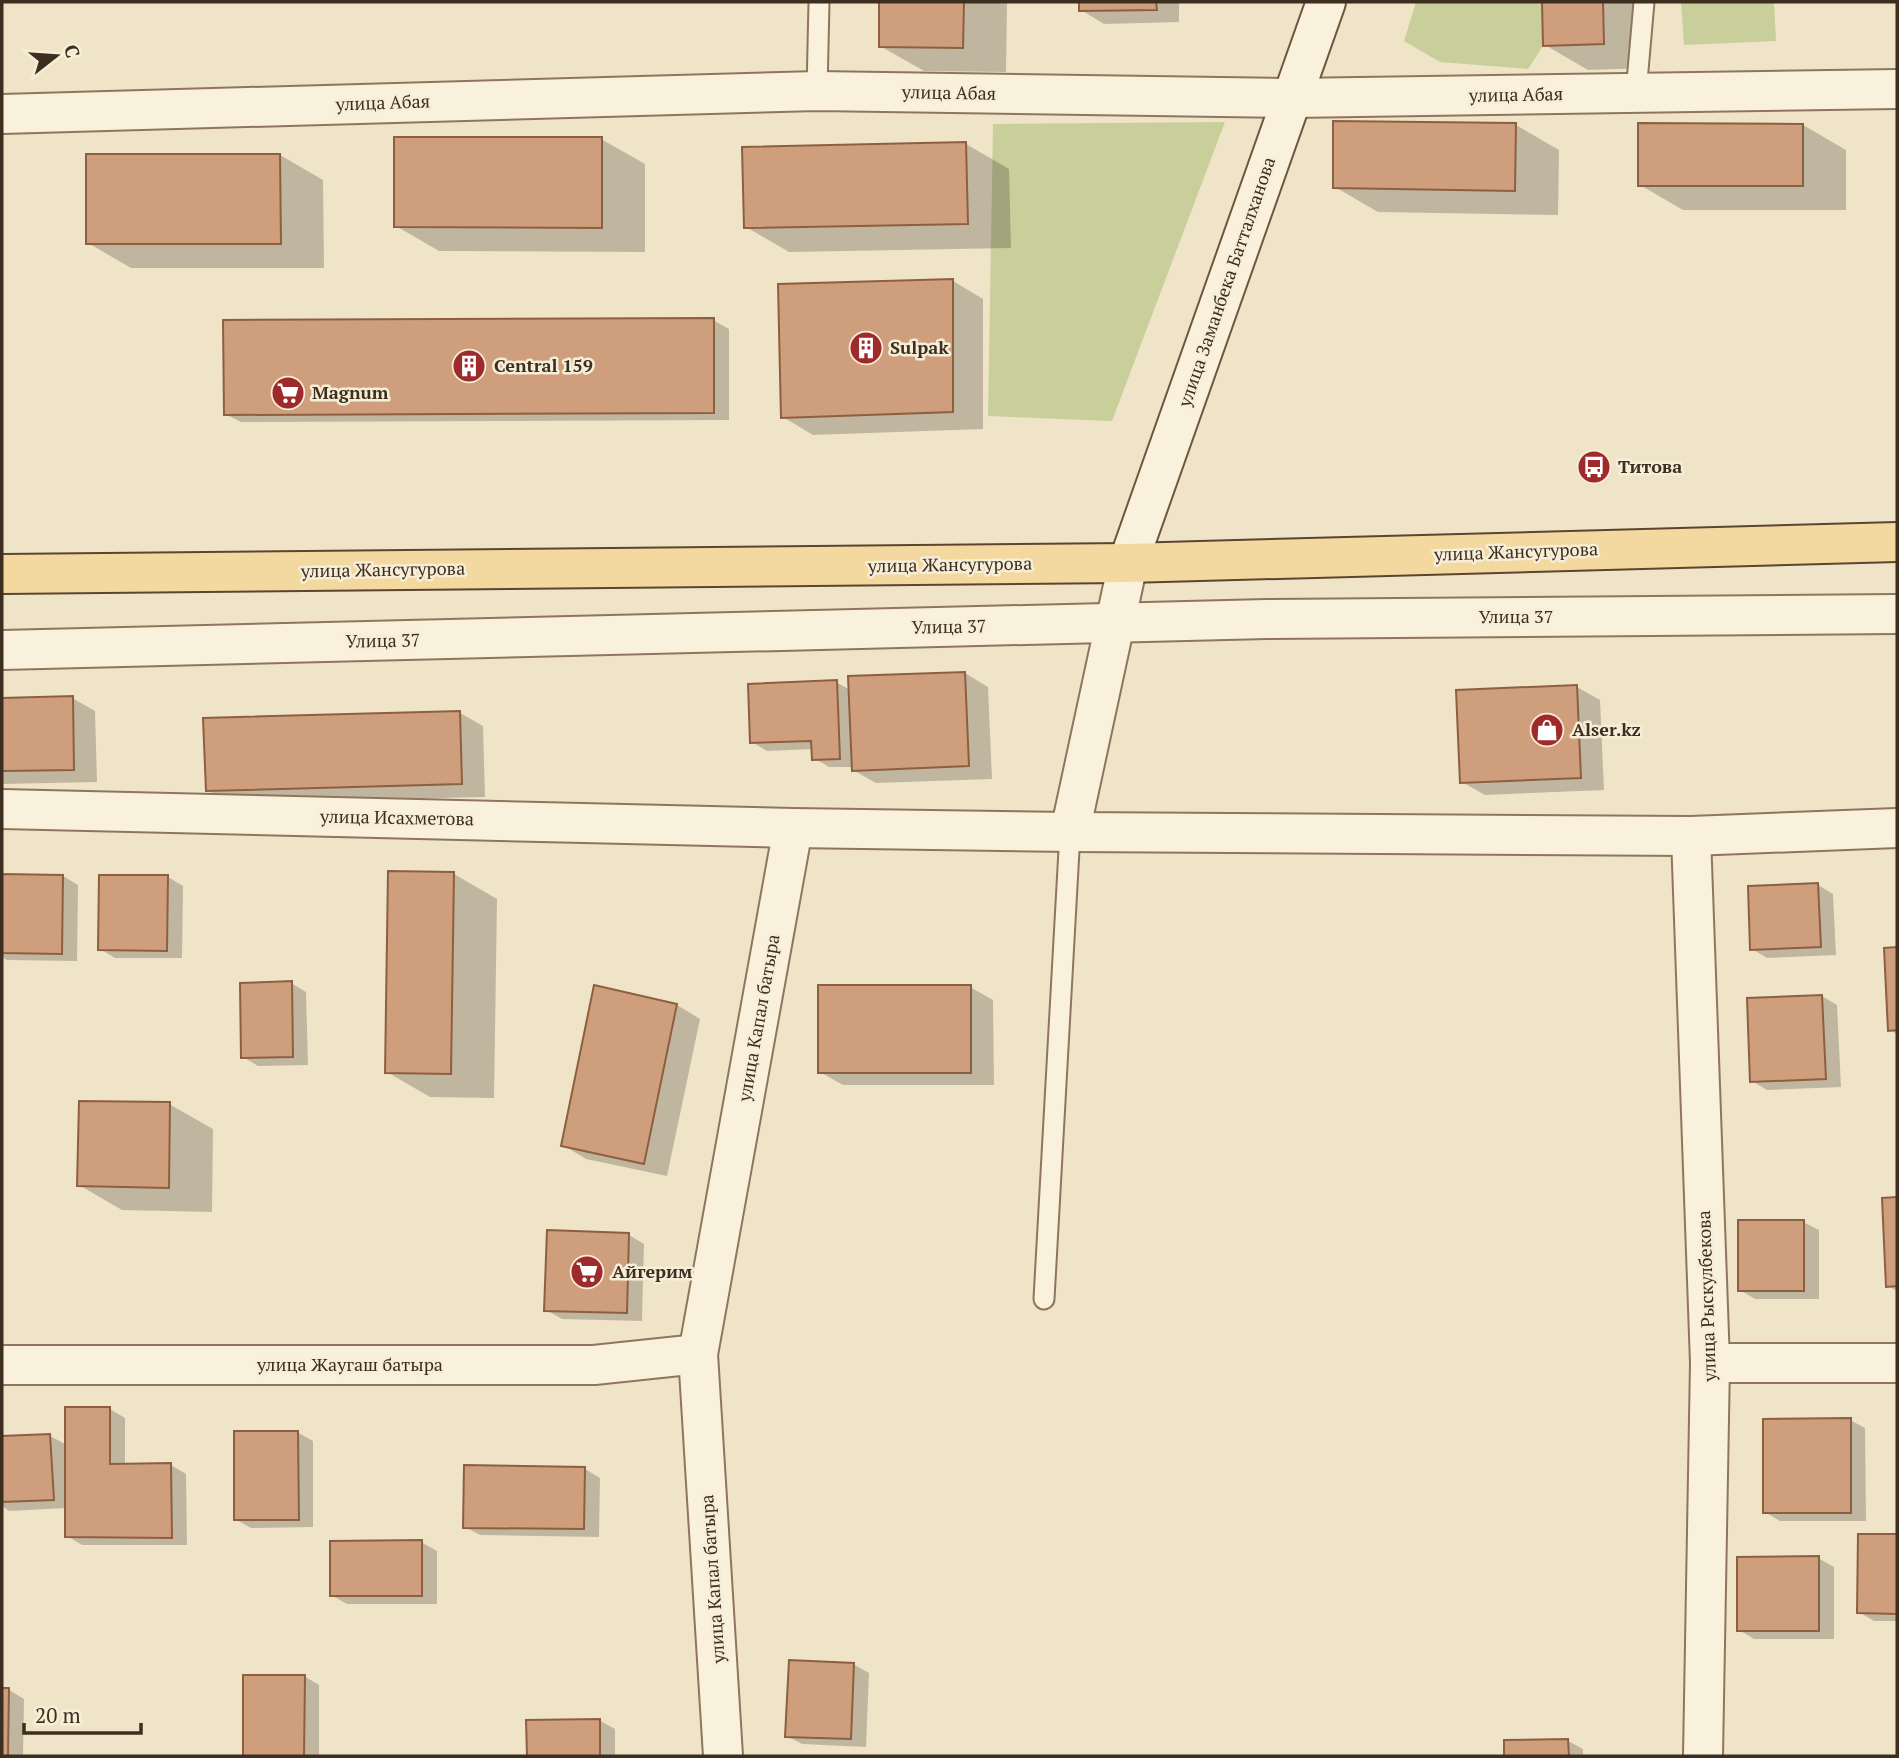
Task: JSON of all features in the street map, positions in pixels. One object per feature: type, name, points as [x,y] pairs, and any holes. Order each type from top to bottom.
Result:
[{"type":"main road","name":"улица Жансугурова","points":[[2,574],[1128,563],[1897,542]]},
{"type":"street","name":"улица Заманбека Батталханова","points":[[1128,563],[1326,2]]},
{"type":"street","name":"улица Абая","points":[[2,114],[817,91],[1292,98],[1897,89]]},
{"type":"street","points":[[1070,832],[1128,563]]},
{"type":"street","name":"Улица 37","points":[[2,650],[1268,619],[1897,614]]},
{"type":"street","name":"улица Исахметова","points":[[2,809],[793,828]]},
{"type":"street","points":[[793,828],[1690,836],[1897,828]]},
{"type":"street","name":"улица Капал батыра","points":[[723,1756],[698,1354],[793,828]]},
{"type":"street","name":"улица Рыскулбекова","points":[[1690,836],[1710,1363],[1703,1756]]},
{"type":"street","name":"улица Жаугаш батыра","points":[[2,1365],[594,1365],[698,1354]]},
{"type":"street","points":[[1710,1363],[1897,1363]]},
{"type":"lane","points":[[817,91],[819,2]]},
{"type":"lane","points":[[1636,93],[1644,2]]},
{"type":"lane","points":[[1044,1299],[1070,832]]},
{"type":"green space","points":[[1416,2],[1542,2],[1543,46],[1528,69],[1440,62],[1404,41]]},
{"type":"green space","points":[[1681,2],[1774,2],[1776,41],[1684,45]]},
{"type":"green space","points":[[1225,122],[1112,421],[988,416],[993,124]]},
{"type":"building","points":[[879,2],[964,2],[963,48],[879,47]]},
{"type":"building","points":[[1079,2],[1156,2],[1157,10],[1079,11]]},
{"type":"building","points":[[1542,2],[1603,2],[1604,44],[1543,46]]},
{"type":"building","points":[[1333,121],[1516,123],[1515,191],[1333,188]]},
{"type":"building","points":[[1638,123],[1803,124],[1803,186],[1638,186]]},
{"type":"building","points":[[394,137],[602,137],[602,228],[394,227]]},
{"type":"building","points":[[966,142],[968,224],[744,228],[742,147]]},
{"type":"building","points":[[86,154],[280,154],[281,244],[86,244]]},
{"type":"building","name":"Sulpak","points":[[953,279],[953,412],[781,418],[778,284]]},
{"type":"building","name":"Central 159","points":[[714,318],[714,413],[224,415],[223,320]]},
{"type":"building","points":[[965,672],[969,766],[852,771],[848,676]]},
{"type":"building","points":[[837,680],[840,759],[812,760],[811,741],[750,743],[748,684]]},
{"type":"building","points":[[1577,685],[1581,778],[1460,783],[1456,690]]},
{"type":"building","points":[[73,696],[74,770],[2,771],[2,698]]},
{"type":"building","points":[[460,711],[462,784],[206,791],[203,718]]},
{"type":"building","points":[[388,871],[454,872],[451,1074],[385,1073]]},
{"type":"building","points":[[2,874],[63,875],[62,954],[2,953]]},
{"type":"building","points":[[99,875],[168,875],[167,951],[98,950]]},
{"type":"building","points":[[1818,883],[1821,947],[1750,950],[1748,886]]},
{"type":"building","points":[[1897,947],[1897,1030],[1888,1031],[1884,948]]},
{"type":"building","points":[[292,981],[293,1057],[241,1058],[240,983]]},
{"type":"building","points":[[594,985],[677,1004],[644,1164],[561,1146]]},
{"type":"building","points":[[818,985],[971,985],[971,1073],[818,1073]]},
{"type":"building","points":[[1822,995],[1826,1079],[1750,1082],[1747,998]]},
{"type":"building","points":[[79,1101],[170,1102],[169,1188],[77,1186]]},
{"type":"building","points":[[1897,1197],[1897,1286],[1886,1287],[1882,1198]]},
{"type":"building","points":[[1738,1220],[1804,1220],[1804,1291],[1738,1291]]},
{"type":"building","name":"Айгерим","points":[[547,1230],[629,1233],[627,1313],[544,1311]]},
{"type":"building","points":[[65,1407],[110,1407],[110,1464],[171,1463],[172,1538],[65,1537]]},
{"type":"building","points":[[1851,1418],[1851,1513],[1763,1513],[1763,1419]]},
{"type":"building","points":[[234,1431],[298,1431],[299,1520],[234,1520]]},
{"type":"building","points":[[50,1434],[54,1500],[2,1502],[2,1436]]},
{"type":"building","points":[[464,1465],[585,1467],[584,1529],[463,1528]]},
{"type":"building","points":[[1858,1534],[1897,1534],[1897,1614],[1857,1613]]},
{"type":"building","points":[[422,1540],[422,1596],[330,1596],[330,1541]]},
{"type":"building","points":[[1819,1556],[1819,1631],[1737,1631],[1737,1557]]},
{"type":"building","points":[[789,1660],[854,1663],[851,1739],[785,1737]]},
{"type":"building","points":[[243,1675],[305,1675],[304,1756],[243,1756]]},
{"type":"building","points":[[2,1688],[9,1688],[8,1756],[2,1756]]},
{"type":"building","points":[[600,1719],[600,1756],[527,1756],[526,1720]]},
{"type":"building","points":[[1568,1739],[1569,1756],[1504,1756],[1504,1740]]},
{"type":"place","name":"Sulpak","points":[[866,348]]},
{"type":"place","name":"Central 159","points":[[469,366]]},
{"type":"place","name":"Magnum","points":[[288,393]]},
{"type":"place","name":"Титова","points":[[1594,467]]},
{"type":"place","name":"Alser.kz","points":[[1547,730]]},
{"type":"place","name":"Айгерим","points":[[587,1272]]}]
